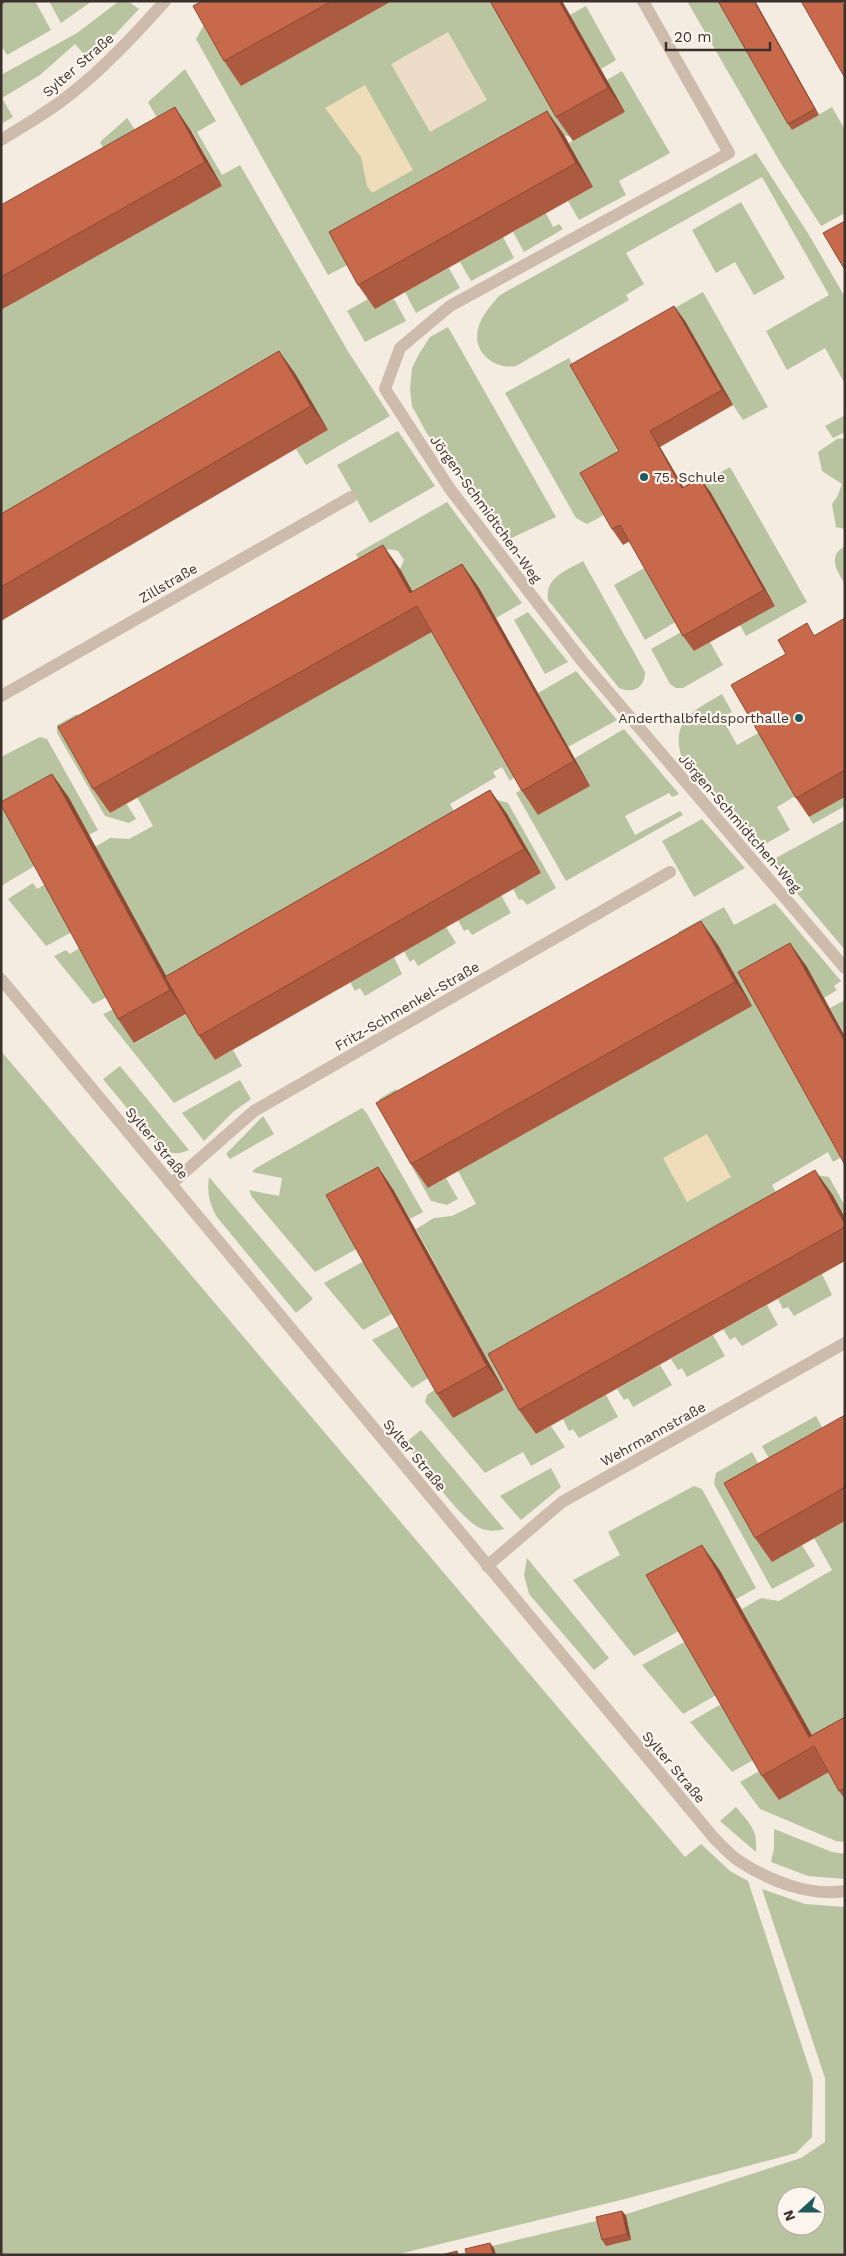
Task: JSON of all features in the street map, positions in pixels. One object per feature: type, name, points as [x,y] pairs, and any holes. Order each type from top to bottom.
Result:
[{"type":"street","name":"Sylter Straße","points":[[1,140],[42,115],[84,83],[129,41],[165,1]]},
{"type":"street","name":"Jörgen-Schmidtchen-Weg","points":[[643,1],[729,153],[450,306],[400,348],[385,389],[450,489],[582,661],[845,968]]},
{"type":"street","name":"Zillstraße","points":[[1,696],[350,497]]},
{"type":"street","name":"Fritz-Schmenkel-Straße","points":[[172,1184],[254,1111],[670,872]]},
{"type":"street","name":"Sylter Straße","points":[[1,979],[714,1838],[738,1860],[758,1872],[783,1883],[810,1890],[845,1892]]},
{"type":"street","name":"Wehrmannstraße","points":[[487,1566],[562,1502],[845,1343]]},
{"type":"green space","points":[[7,1],[35,1],[51,30],[7,55],[1,45],[1,5]]},
{"type":"green space","points":[[49,1],[92,1],[61,23]]},
{"type":"green space","points":[[119,1],[129,2],[139,9],[90,61],[75,44],[40,75],[2,98],[13,117],[1,124],[1,75],[77,33]]},
{"type":"green space","points":[[217,1],[241,85],[392,1],[494,1],[571,137],[564,135],[375,308],[394,299],[406,321],[365,342],[347,311],[368,299],[349,264],[328,275],[196,39]]},
{"type":"green space","points":[[687,1],[719,1],[792,130],[832,107],[845,130],[845,213],[821,226],[780,162]]},
{"type":"green space","points":[[586,6],[616,60],[601,69],[570,15]]},
{"type":"green space","points":[[185,69],[216,121],[197,132],[222,175],[240,165],[349,353],[390,416],[306,465],[296,449],[328,430],[296,375],[1,547],[1,310],[222,186],[192,131],[171,143],[148,102]]},
{"type":"green space","points":[[622,71],[670,153],[619,181],[626,195],[579,220],[568,201],[593,187],[569,143],[625,112],[607,80]]},
{"type":"green space","points":[[127,118],[135,130],[145,123],[160,149],[117,173],[100,142]]},
{"type":"green space","points":[[756,153],[809,235],[845,297],[845,384],[825,348],[787,370],[766,331],[829,295],[762,177],[626,253],[644,284],[626,295],[629,300],[516,366],[500,365],[487,358],[482,352],[478,345],[477,337],[479,324],[500,295]]},
{"type":"green space","points":[[741,202],[785,278],[754,295],[735,262],[716,273],[692,230]]},
{"type":"green space","points":[[546,213],[553,227],[559,224],[563,229],[524,252],[513,232]]},
{"type":"green space","points":[[503,237],[514,258],[471,281],[460,262]]},
{"type":"green space","points":[[449,268],[460,288],[416,313],[405,292]]},
{"type":"green space","points":[[703,292],[768,407],[743,420],[733,405],[608,346]]},
{"type":"green space","points":[[448,327],[556,517],[503,542],[426,432],[412,406],[410,389],[412,368],[430,337]]},
{"type":"green space","points":[[569,358],[630,466],[606,514],[587,524],[576,518],[505,393]]},
{"type":"green space","points":[[845,415],[845,432],[833,438],[825,426]]},
{"type":"green space","points":[[398,431],[435,486],[370,523],[337,465]]},
{"type":"green space","points":[[845,438],[845,529],[836,527],[832,504],[842,484],[822,471],[818,452],[837,439]]},
{"type":"green space","points":[[730,467],[807,602],[746,636],[740,625],[775,605],[711,494],[686,492]]},
{"type":"green space","points":[[447,502],[522,603],[496,618],[479,588],[427,617],[400,569],[404,560],[398,551],[389,549],[377,556],[364,570],[356,554]]},
{"type":"green space","points":[[845,546],[845,584],[835,564],[835,559],[836,554]]},
{"type":"green space","points":[[583,561],[645,672],[643,682],[633,690],[619,688],[548,600],[548,592],[553,580]]},
{"type":"green space","points":[[646,567],[677,621],[645,640],[614,585]]},
{"type":"green space","points":[[528,612],[568,662],[545,674],[514,620]]},
{"type":"green space","points":[[434,631],[516,775],[510,781],[502,767],[493,772],[496,777],[450,804],[469,836],[180,1002],[95,847],[110,838],[129,839],[153,826],[137,797]]},
{"type":"green space","points":[[683,631],[694,651],[710,642],[723,665],[683,688],[676,688],[670,684],[651,649]]},
{"type":"green space","points":[[576,671],[617,720],[568,747],[538,693]]},
{"type":"green space","points":[[722,694],[732,712],[722,718],[737,745],[760,732],[797,795],[777,807],[790,830],[758,848],[683,762],[679,748],[681,728],[686,720],[692,713]]},
{"type":"green space","points":[[77,714],[88,735],[109,813],[126,803],[136,819],[129,823],[105,816],[57,733],[57,725]]},
{"type":"green space","points":[[624,729],[679,794],[672,797],[669,793],[625,816],[635,835],[680,811],[683,815],[566,881],[516,793]]},
{"type":"green space","points":[[40,737],[47,739],[98,830],[89,835],[69,798],[38,864],[1,886],[1,757]]},
{"type":"green space","points":[[488,797],[508,803],[556,888],[527,905],[522,899],[519,900],[513,889],[541,873],[507,814]]},
{"type":"green space","points":[[845,797],[845,806],[813,824],[809,817]]},
{"type":"green space","points":[[702,819],[745,868],[694,897],[662,841]]},
{"type":"green space","points":[[845,820],[845,950],[775,867],[776,858]]},
{"type":"green space","points":[[33,883],[37,889],[47,883],[74,931],[46,946],[8,899]]},
{"type":"green space","points":[[501,895],[511,913],[472,935],[468,929],[464,931],[458,920]]},
{"type":"green space","points":[[775,903],[841,981],[834,986],[837,990],[824,998],[807,968],[843,1156],[833,1162],[828,1152],[772,1185],[789,1218],[536,1434],[551,1426],[565,1447],[531,1466],[523,1452],[485,1473],[425,1402],[427,1395],[437,1388],[504,1390],[416,1229],[434,1218],[452,1216],[476,1204],[458,1171],[693,958],[678,932],[724,907],[734,925]]},
{"type":"green space","points":[[446,927],[456,943],[418,966],[414,959],[410,962],[404,951]]},
{"type":"green space","points":[[82,946],[109,996],[93,1004],[54,956],[66,950],[70,954]]},
{"type":"green space","points":[[394,957],[402,974],[365,996],[360,988],[355,991],[350,982]]},
{"type":"green space","points":[[845,1000],[845,1035],[830,1008]]},
{"type":"green space","points":[[116,1008],[135,1043],[187,1014],[215,1060],[233,1050],[242,1066],[174,1103],[103,1014]]},
{"type":"green space","points":[[1,1051],[685,1857],[701,1844],[730,1871],[748,1881],[813,2080],[812,2137],[796,2153],[625,2199],[395,2255],[1,2255]]},
{"type":"green space","points":[[120,1066],[189,1150],[174,1153],[160,1148],[103,1079]]},
{"type":"green space","points":[[240,1080],[251,1099],[233,1112],[204,1141],[182,1113]]},
{"type":"green space","points":[[396,1089],[412,1117],[428,1188],[446,1178],[458,1199],[447,1205],[431,1201],[378,1106],[379,1099]]},
{"type":"green space","points":[[362,1108],[423,1212],[410,1219],[394,1191],[358,1248],[315,1272],[252,1197],[249,1190],[279,1196],[282,1178],[252,1172]]},
{"type":"green space","points":[[263,1116],[274,1134],[230,1159],[226,1154]]},
{"type":"green space","points":[[816,1175],[829,1177],[845,1206],[845,1218]]},
{"type":"green space","points":[[209,1177],[313,1299],[296,1313],[217,1217],[209,1198]]},
{"type":"green space","points":[[366,1260],[395,1312],[363,1330],[324,1283]]},
{"type":"green space","points":[[822,1274],[832,1295],[794,1316],[788,1307],[783,1309],[778,1299]]},
{"type":"green space","points":[[767,1305],[778,1325],[742,1346],[735,1337],[730,1340],[723,1329]]},
{"type":"green space","points":[[401,1325],[430,1377],[412,1388],[372,1340]]},
{"type":"green space","points":[[713,1335],[725,1356],[687,1377],[682,1368],[678,1370],[671,1359]]},
{"type":"green space","points":[[660,1365],[672,1385],[633,1407],[628,1398],[624,1400],[617,1389]]},
{"type":"green space","points":[[606,1395],[618,1417],[579,1438],[573,1429],[569,1431],[563,1419]]},
{"type":"green space","points":[[816,1416],[836,1453],[783,1483],[762,1446]]},
{"type":"green space","points":[[421,1430],[504,1529],[491,1531],[478,1527],[450,1501],[405,1443]]},
{"type":"green space","points":[[752,1452],[772,1489],[772,1561],[802,1545],[815,1566],[772,1589],[714,1484],[716,1473]]},
{"type":"green space","points":[[551,1468],[561,1487],[521,1520],[500,1496]]},
{"type":"green space","points":[[694,1486],[702,1489],[756,1588],[634,1656],[573,1580],[620,1555],[608,1532]]},
{"type":"green space","points":[[845,1521],[845,1750],[826,1761],[742,1609],[761,1598],[779,1601],[832,1570],[814,1538]]},
{"type":"green space","points":[[527,1558],[609,1658],[594,1670],[529,1594],[524,1575]]},
{"type":"green space","points":[[686,1641],[718,1694],[683,1714],[642,1665]]},
{"type":"green space","points":[[723,1703],[755,1759],[732,1772],[690,1722]]},
{"type":"green space","points":[[761,1770],[831,1770],[845,1795],[845,1842],[836,1841],[760,1809],[740,1782]]},
{"type":"green space","points":[[736,1807],[752,1828],[756,1838],[756,1852],[720,1821]]},
{"type":"green space","points":[[774,1829],[832,1852],[845,1854],[845,1879],[808,1876],[771,1862],[774,1848]]},
{"type":"green space","points":[[762,1889],[805,1904],[845,1907],[845,2255],[454,2255],[630,2213],[801,2158],[825,2142],[825,2078]]},
{"type":"sand","points":[[365,85],[413,170],[372,193],[367,186],[361,157],[325,108]]},
{"type":"sand","points":[[707,1134],[731,1177],[687,1202],[663,1158]]},
{"type":"shaded area","points":[[448,32],[487,100],[430,132],[391,64]]},
{"type":"building","points":[[202,1],[332,1],[224,61],[193,6]]},
{"type":"building","points":[[490,1],[559,1],[608,88],[556,117]]},
{"type":"building","points":[[718,1],[754,1],[815,109],[788,124]]},
{"type":"building","points":[[801,1],[841,1],[845,8],[845,78]]},
{"type":"building","points":[[175,107],[205,162],[1,277],[1,205]]},
{"type":"building","points":[[547,111],[576,163],[358,285],[329,232]]},
{"type":"building","points":[[845,221],[845,270],[823,233]]},
{"type":"building","name":"75. Schule","points":[[674,306],[722,390],[650,431],[682,488],[700,478],[764,590],[683,636],[620,525],[612,529],[580,473],[619,451],[570,365]]},
{"type":"building","points":[[279,351],[311,406],[1,587],[1,514]]},
{"type":"building","points":[[383,545],[410,593],[462,564],[574,761],[522,791],[417,606],[93,789],[58,727]]},
{"type":"building","name":"Anderthalbfeldsporthalle","points":[[845,618],[845,770],[796,798],[731,685],[786,654],[778,640],[807,623],[814,636]]},
{"type":"building","points":[[52,774],[170,990],[118,1019],[1,805],[1,802]]},
{"type":"building","points":[[490,790],[524,849],[199,1036],[165,977]]},
{"type":"building","points":[[701,921],[735,982],[411,1164],[376,1103]]},
{"type":"building","points":[[790,943],[845,1042],[845,1165],[738,972]]},
{"type":"building","points":[[378,1167],[487,1366],[437,1394],[326,1195]]},
{"type":"building","points":[[815,1170],[845,1227],[519,1410],[488,1354]]},
{"type":"building","points":[[845,1415],[845,1487],[755,1538],[724,1483]]},
{"type":"building","points":[[702,1545],[809,1737],[845,1717],[845,1788],[839,1791],[814,1746],[762,1776],[646,1575]]},
{"type":"building","points":[[622,2211],[627,2234],[602,2240],[596,2217]]},
{"type":"building","points":[[490,2243],[493,2255],[467,2255],[465,2249]]},
{"type":"building","points":[[457,2251],[458,2255],[441,2255]]},
{"type":"place","name":"75. Schule","points":[[644,477]]},
{"type":"place","name":"Anderthalbfeldsporthalle","points":[[799,718]]}]
